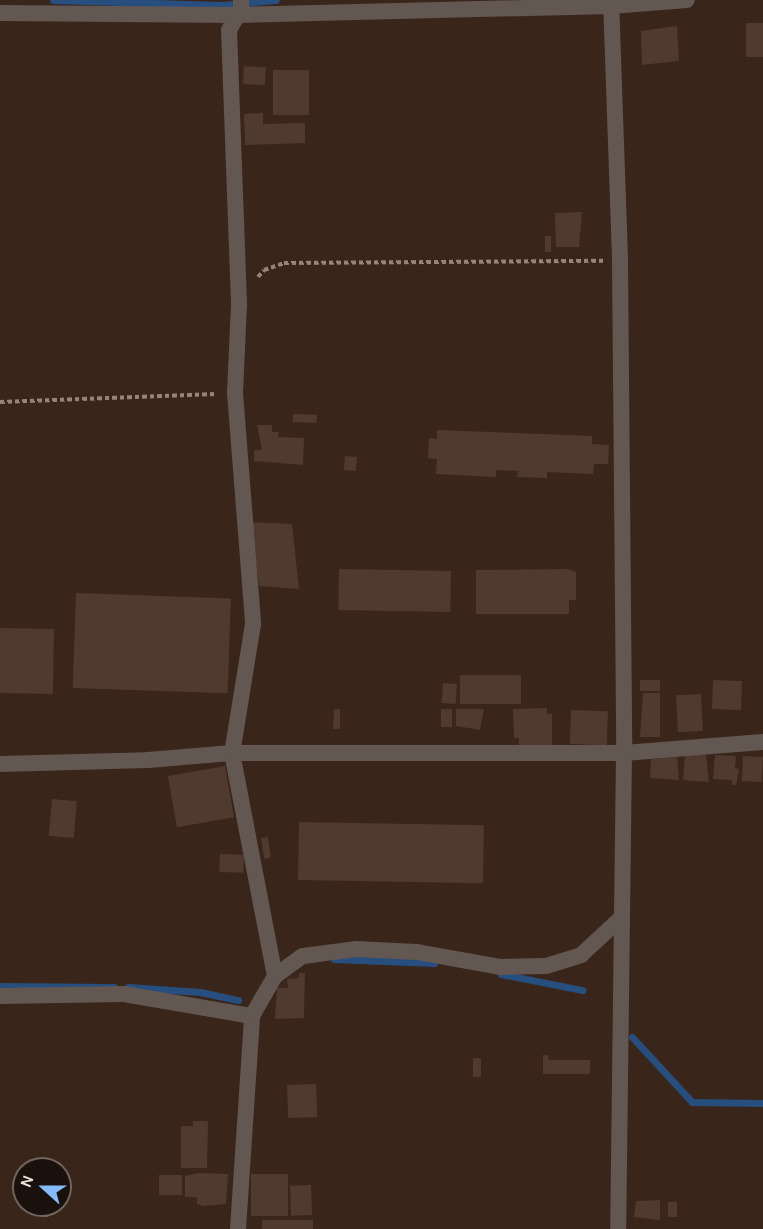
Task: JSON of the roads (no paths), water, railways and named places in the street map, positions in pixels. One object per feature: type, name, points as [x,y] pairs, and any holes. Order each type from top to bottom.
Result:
[{"type":"street","points":[[0,13],[687,0]]},
{"type":"street","points":[[611,3],[620,261],[624,753],[618,1229]]},
{"type":"street","points":[[240,7],[229,30],[239,305],[235,393],[254,624],[232,753],[275,976]]},
{"type":"street","points":[[0,764],[148,760],[232,753],[624,753],[763,742]]},
{"type":"street","points":[[238,1229],[252,1016],[275,976],[303,956],[356,949],[417,952],[500,967],[546,966],[581,955],[621,918]]},
{"type":"street","points":[[0,996],[124,994],[252,1016]]},
{"type":"waterway","points":[[53,0],[222,5],[276,0]]},
{"type":"waterway","points":[[334,959],[434,963]]},
{"type":"waterway","points":[[501,974],[582,990]]},
{"type":"waterway","points":[[0,986],[114,987]]},
{"type":"waterway","points":[[128,987],[200,992],[238,1000]]},
{"type":"waterway","points":[[632,1037],[692,1102],[763,1103]]}]
